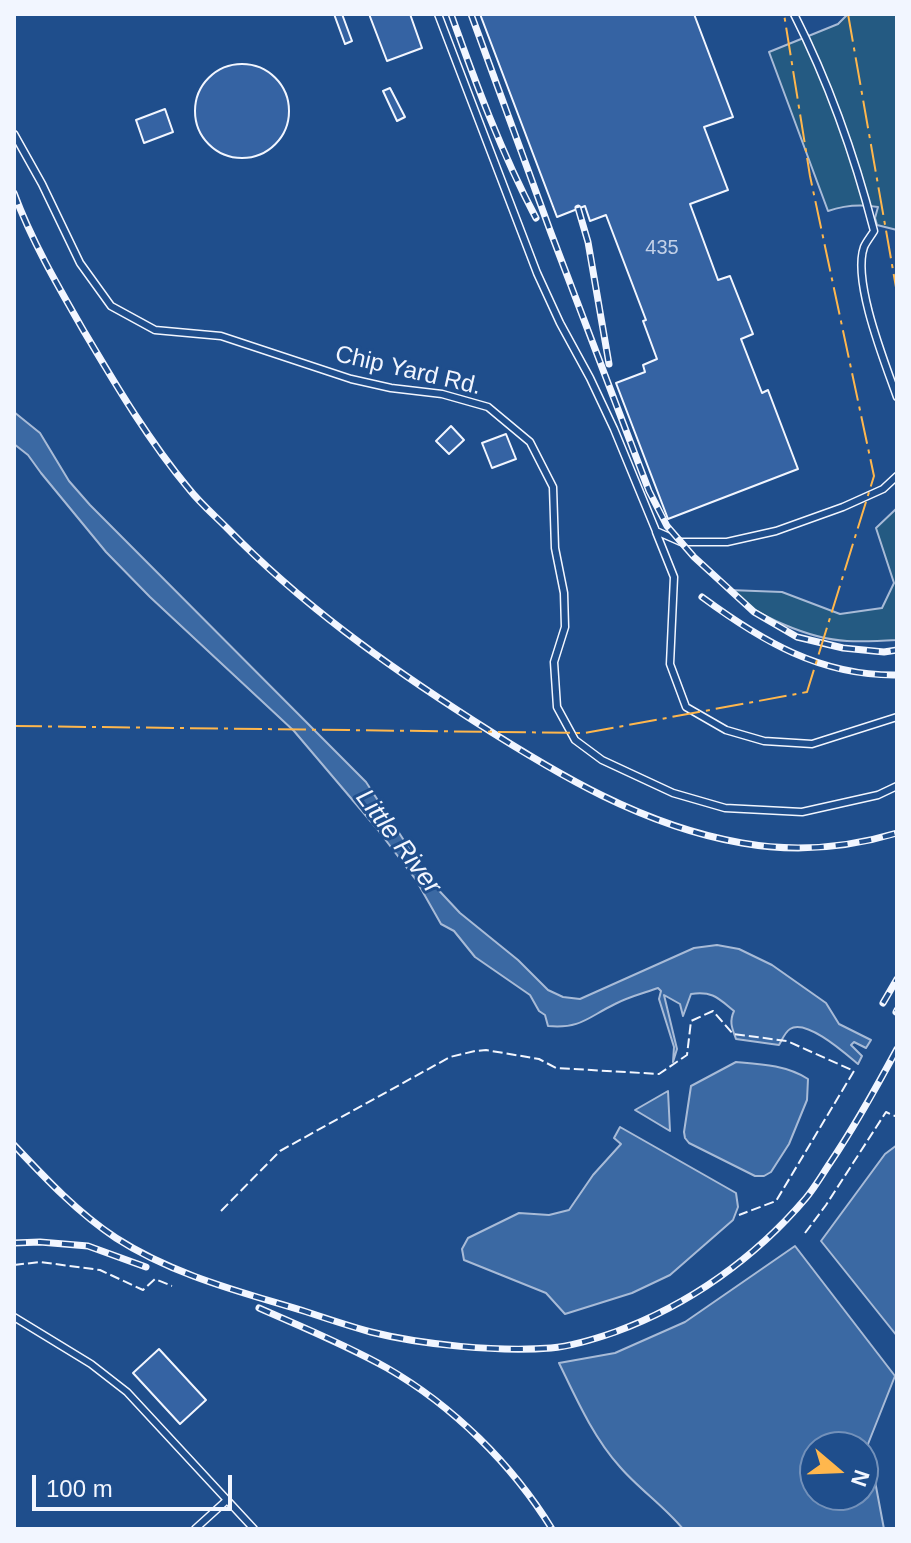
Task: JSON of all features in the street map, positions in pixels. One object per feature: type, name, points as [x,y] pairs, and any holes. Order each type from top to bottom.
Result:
[{"type":"lane","points":[[438,14],[537,273],[614,429],[674,577],[670,664],[686,707],[726,730],[764,741],[812,744],[897,717]]},
{"type":"lane","points":[[794,14],[816,60],[864,192],[874,231],[864,248],[862,281],[873,326],[897,397]]},
{"type":"lane","name":"Chip Yard Rd.","points":[[14,134],[80,263],[111,306],[155,330],[221,336],[351,379],[442,394],[488,407],[530,442],[553,487],[555,548],[564,593],[565,627],[554,662],[557,707],[575,740],[602,760],[673,793],[725,808],[802,812],[878,795],[897,786]]},
{"type":"lane","points":[[656,531],[681,542],[692,543],[727,542],[776,531],[883,489],[897,476]]},
{"type":"lane","points":[[14,1317],[91,1364],[127,1392],[254,1529]]},
{"type":"lane","points":[[195,1529],[227,1500]]},
{"type":"shaded area","points":[[848,14],[897,14],[897,230],[877,225],[878,207],[840,207],[828,211],[769,52],[838,24]]},
{"type":"shaded area","points":[[897,508],[897,640],[847,641],[800,631],[753,609],[729,590],[782,592],[840,614],[882,608],[894,583],[876,528]]},
{"type":"water","name":"Little River","points":[[14,412],[40,433],[69,481],[90,505],[366,782],[431,882],[460,913],[518,960],[548,990],[563,997],[580,999],[694,948],[717,945],[739,949],[772,965],[826,1003],[839,1024],[871,1040],[866,1048],[854,1042],[851,1045],[862,1056],[858,1064],[806,1028],[790,1029],[779,1045],[736,1039],[731,1022],[734,1011],[719,999],[705,994],[691,994],[683,1016],[680,1004],[664,995],[677,1049],[673,1062],[674,1047],[658,988],[620,1002],[577,1024],[548,1026],[545,1015],[530,995],[475,957],[454,931],[441,924],[416,880],[378,830],[294,731],[106,552],[28,455],[14,444]]},
{"type":"water","points":[[736,1062],[782,1068],[808,1079],[807,1100],[789,1144],[771,1172],[764,1176],[755,1176],[689,1143],[685,1138],[691,1086]]},
{"type":"water","points":[[668,1091],[670,1131],[635,1110]]},
{"type":"water","points":[[620,1127],[736,1193],[738,1207],[733,1220],[670,1275],[632,1293],[565,1314],[546,1293],[464,1260],[462,1249],[468,1238],[519,1213],[549,1215],[569,1210],[593,1175],[621,1144],[614,1138]]},
{"type":"water","points":[[897,1145],[897,1336],[821,1241],[885,1154]]},
{"type":"water","points":[[795,1246],[895,1376],[873,1431],[799,1431],[799,1511],[879,1511],[879,1502],[884,1529],[683,1529],[610,1455],[593,1430],[559,1363],[615,1353],[685,1322]]},
{"type":"building","points":[[334,14],[342,14],[352,41],[345,44]]},
{"type":"building","points":[[369,14],[410,14],[422,48],[387,61]]},
{"type":"building","points":[[480,14],[694,14],[733,117],[704,127],[728,190],[690,204],[718,280],[730,276],[753,334],[741,339],[762,393],[768,390],[798,469],[668,519],[616,383],[645,372],[643,365],[657,359],[643,321],[646,320],[606,215],[590,221],[585,206],[557,217]]},
{"type":"building","points":[[242,64],[260,68],[275,78],[285,93],[289,111],[285,129],[275,144],[260,154],[242,158],[224,154],[209,144],[199,129],[195,111],[199,93],[209,78],[224,68]]},
{"type":"building","points":[[390,88],[405,117],[397,121],[383,91]]},
{"type":"building","points":[[165,109],[173,132],[144,143],[136,120]]},
{"type":"building","points":[[451,426],[464,440],[449,454],[436,441]]},
{"type":"building","points":[[506,434],[516,459],[492,468],[482,443]]},
{"type":"building","points":[[159,1349],[206,1400],[180,1424],[133,1373]]},
{"type":"railway","points":[[451,14],[500,143],[536,218]]},
{"type":"railway","points":[[471,14],[649,491],[667,526],[694,557],[754,612],[797,637],[843,648],[884,652],[897,650]]},
{"type":"railway","points":[[14,193],[38,247],[75,316],[134,413],[174,471],[255,556],[376,655],[537,760],[602,796],[670,824],[742,843],[800,848],[859,842],[897,833]]},
{"type":"railway","points":[[578,208],[588,242],[609,364]]},
{"type":"railway","points":[[702,597],[747,628],[793,653],[842,669],[897,675]]},
{"type":"railway","points":[[883,1003],[897,979]]},
{"type":"railway","points":[[14,1145],[88,1218],[138,1251],[185,1273],[391,1337],[484,1348],[551,1348],[607,1335],[642,1321],[695,1294],[743,1260],[806,1198],[857,1121],[897,1049]]},
{"type":"railway","points":[[14,1243],[88,1246],[146,1267]]},
{"type":"railway","points":[[259,1308],[387,1368],[435,1400],[500,1460],[552,1529]]},
{"type":"fence","points":[[221,1211],[280,1151],[450,1057],[486,1050],[539,1059],[556,1068],[659,1074],[687,1055],[691,1021],[713,1011],[733,1034],[787,1041],[854,1071],[776,1201],[739,1215]]},
{"type":"fence","points":[[805,1233],[886,1112],[897,1117]]},
{"type":"fence","points":[[14,1265],[40,1262],[100,1270],[143,1290],[155,1279],[172,1286]]},
{"type":"power","points":[[14,726],[585,733],[807,692],[874,476],[810,176],[784,14]]},
{"type":"power","points":[[848,14],[897,293]]}]
